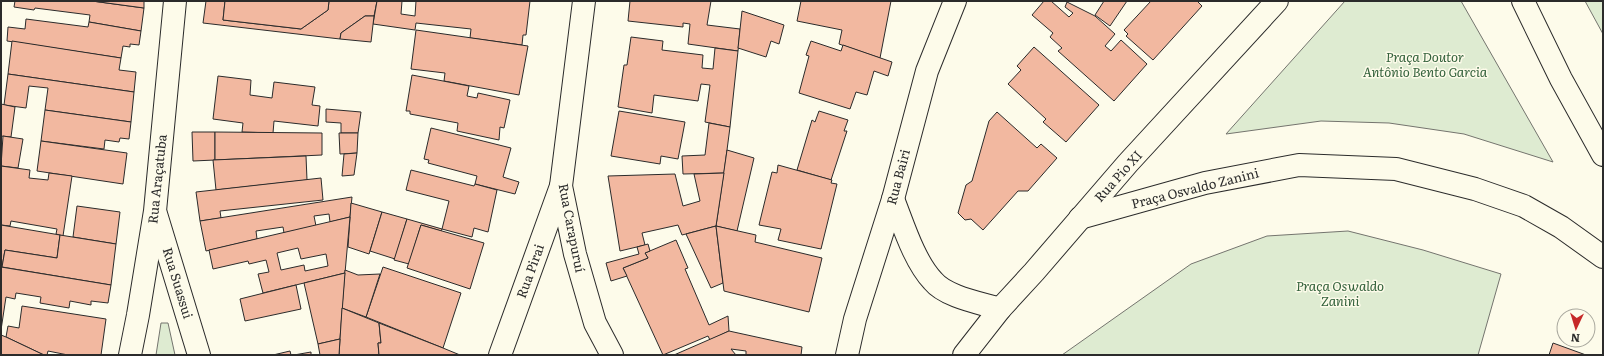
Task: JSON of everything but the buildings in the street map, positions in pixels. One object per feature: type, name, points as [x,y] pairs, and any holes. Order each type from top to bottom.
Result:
[{"type":"street","name":"Rua Araçatuba","points":[[130,355],[155,211],[175,1]]},
{"type":"street","name":"Rua Carapuruí","points":[[584,1],[561,186],[575,254],[594,323],[612,355]]},
{"type":"street","name":"Rua Bairi","points":[[847,355],[855,319],[893,199],[927,71],[955,1]]},
{"type":"street","name":"Rua Pio XI","points":[[964,355],[1000,309],[1128,163],[1277,1]]},
{"type":"street","points":[[1522,1],[1561,79],[1603,155]]},
{"type":"street","name":"Praça Osvaldo Zanini","points":[[1080,218],[1205,182],[1299,165],[1396,169],[1475,189],[1524,206],[1561,227],[1603,257]]},
{"type":"street","name":"Rua Pirai","points":[[500,355],[561,186]]},
{"type":"street","points":[[893,199],[911,243],[933,282],[947,291],[1000,309]]},
{"type":"street","name":"Rua Suassui","points":[[155,211],[199,355]]},
{"type":"green space","name":"Praça Doutor Antônio Bento Garcia","points":[[1345,1],[1461,1],[1553,162],[1464,134],[1389,123],[1321,121],[1226,134]]},
{"type":"green space","points":[[1585,1],[1603,1],[1603,34]]},
{"type":"green space","name":"Praça Oswaldo Zanini","points":[[1348,231],[1423,250],[1501,274],[1478,355],[1062,355],[1191,264],[1267,236]]},
{"type":"green space","points":[[161,323],[168,323],[175,355],[156,355]]}]
